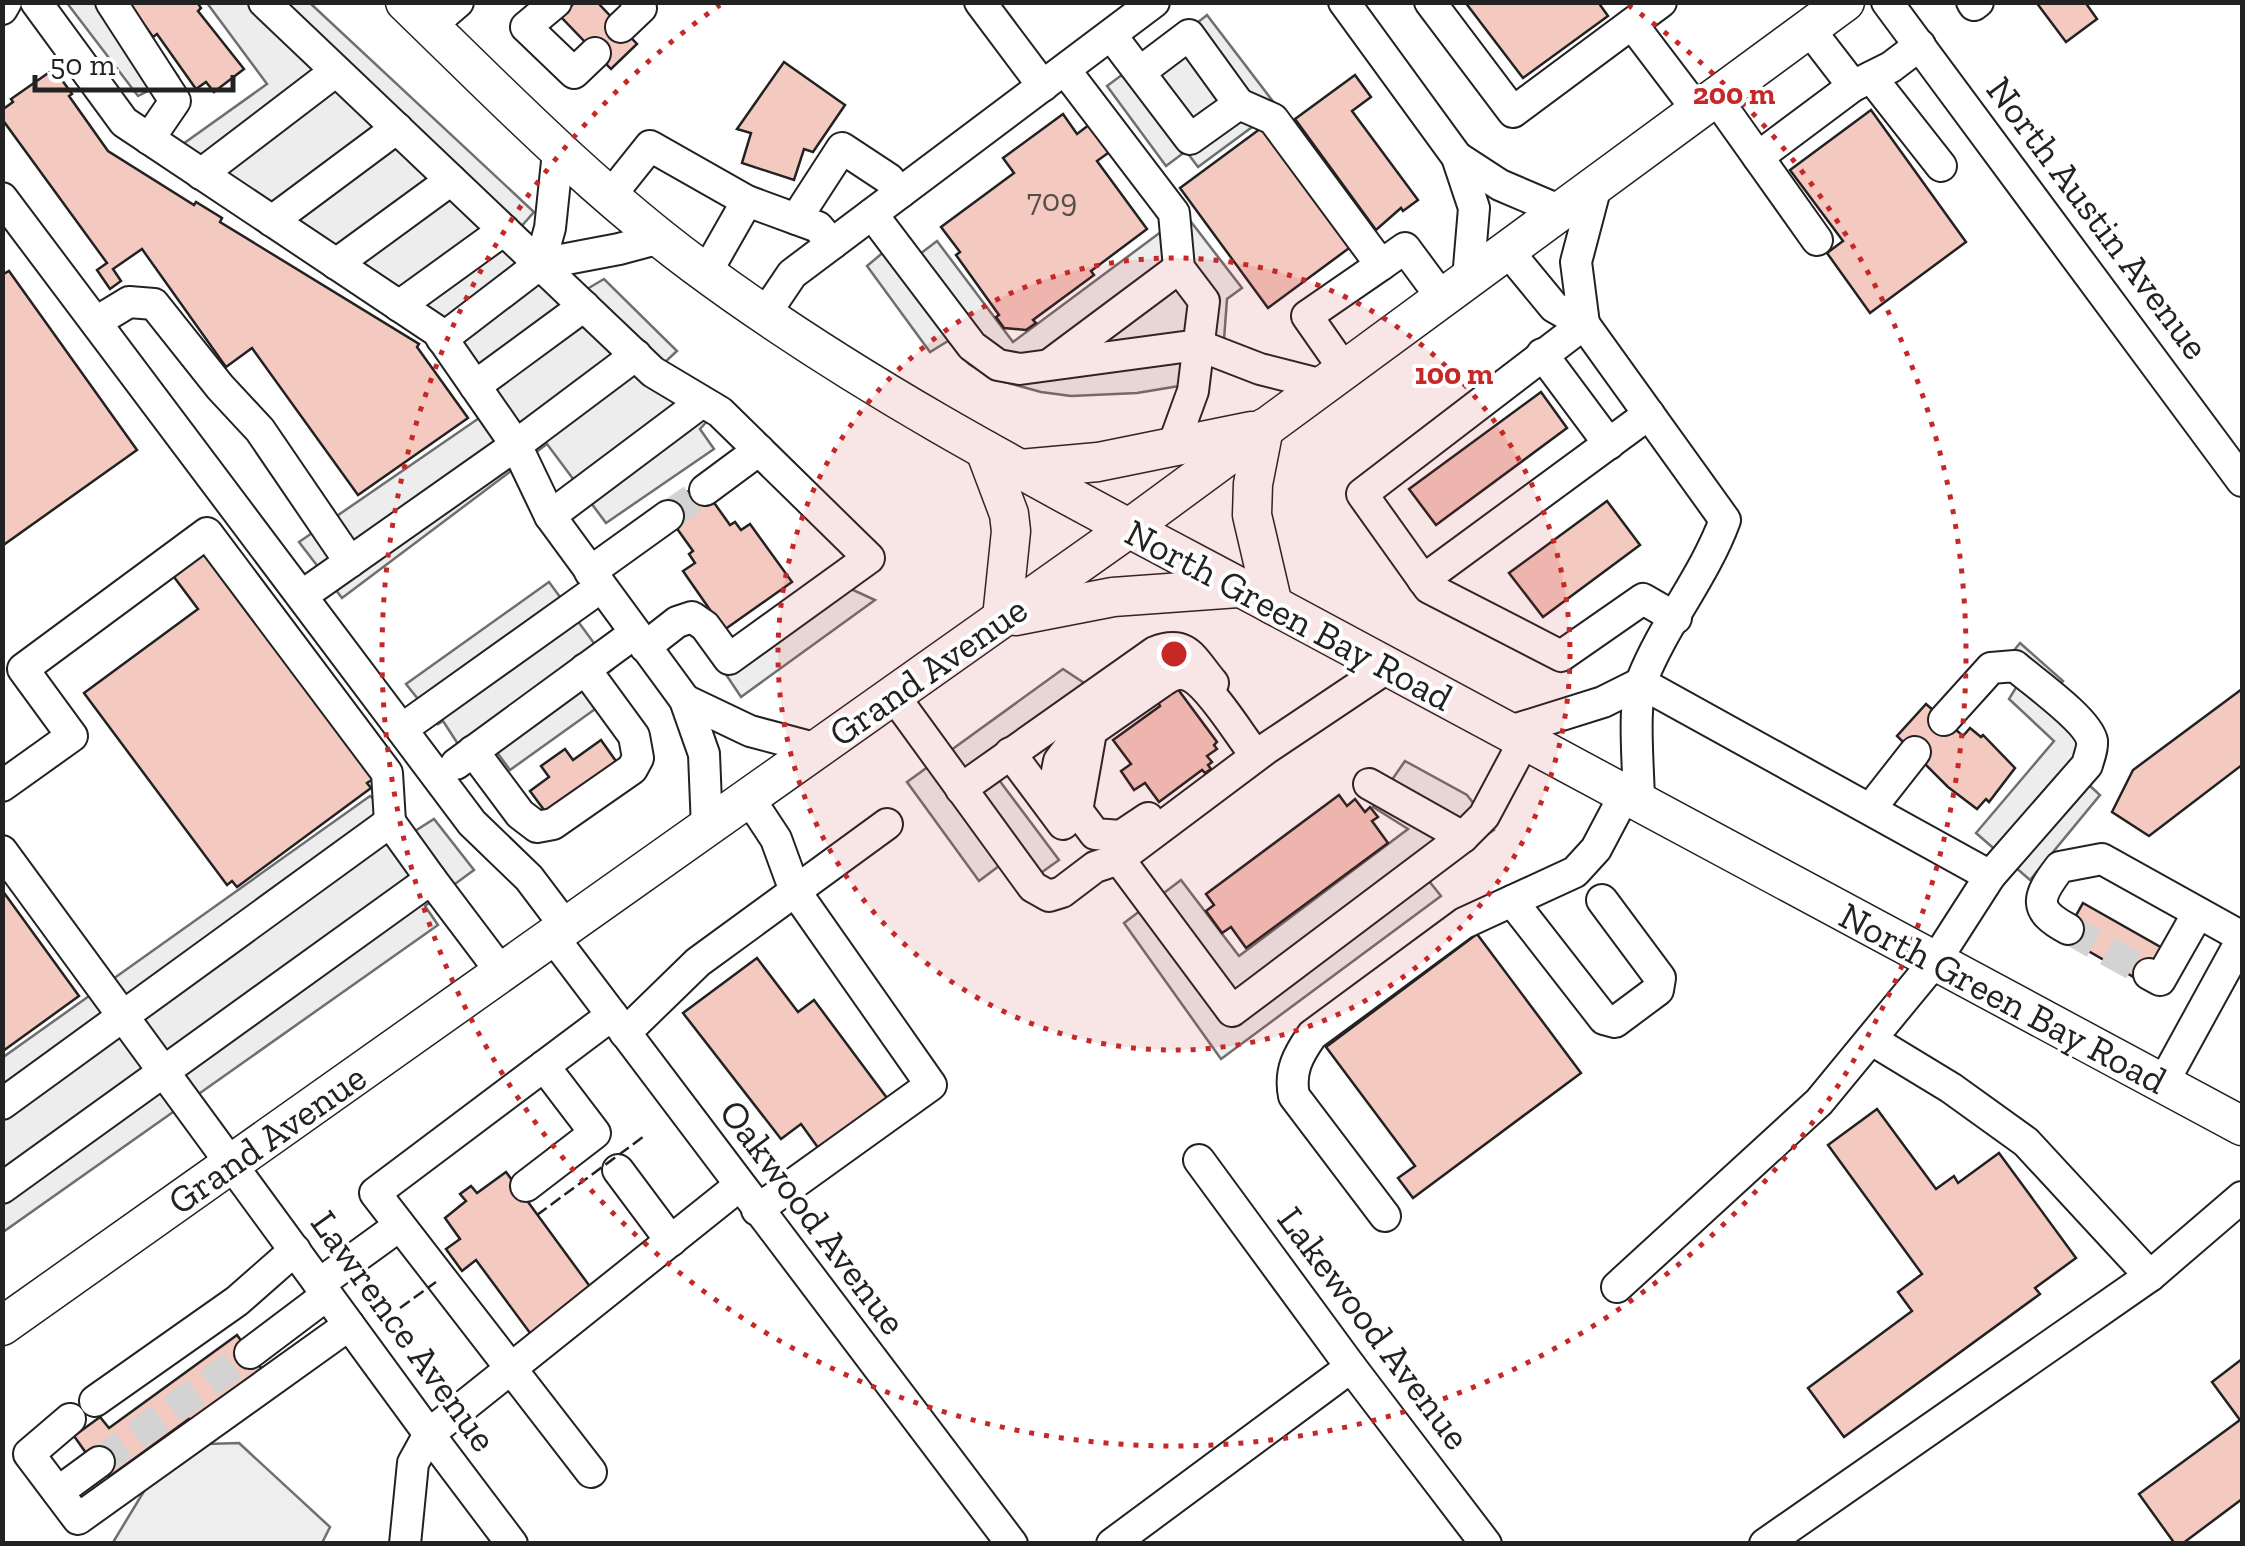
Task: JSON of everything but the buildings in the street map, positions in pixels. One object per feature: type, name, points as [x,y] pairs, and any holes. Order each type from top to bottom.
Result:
[{"type":"main road","name":"Grand Avenue","points":[[2,1326],[1128,529],[1845,2]]},
{"type":"main road","name":"North Green Bay Road","points":[[431,10],[558,152],[706,273],[853,373],[1128,529],[2242,1126]]},
{"type":"main road","points":[[1020,469],[1098,462],[1264,428],[1252,484],[1252,515],[1273,605]]},
{"type":"main road","points":[[985,450],[1009,514],[1011,531],[1002,618],[1114,596],[1239,588]]},
{"type":"street","points":[[2,9],[6,2]]},
{"type":"street","points":[[36,2],[124,122],[437,331],[516,445],[550,516],[684,700],[704,754],[707,828]]},
{"type":"street","points":[[111,2],[174,101],[150,139]]},
{"type":"street","points":[[264,2],[653,372],[720,412],[869,558],[729,659],[705,626],[692,617],[640,640],[585,669],[438,777]]},
{"type":"street","points":[[556,2],[526,27],[574,73],[595,53]]},
{"type":"street","points":[[980,2],[1147,175],[1174,214],[1179,268],[1204,301],[1194,391],[1172,446]]},
{"type":"street","points":[[765,314],[792,274],[1154,2]]},
{"type":"street","points":[[1334,377],[1307,316],[1405,248],[1455,288],[1474,208],[1457,157],[1344,2]]},
{"type":"street","points":[[1430,2],[1513,112],[1651,9],[1707,104],[1758,158],[1817,240]]},
{"type":"street","name":"North Austin Avenue","points":[[1888,2],[2242,481]]},
{"type":"street","points":[[1809,29],[1941,166]]},
{"type":"street","points":[[1111,35],[1190,139],[1239,104]]},
{"type":"street","points":[[1140,72],[1189,35],[1239,104],[1273,119],[1382,264]]},
{"type":"street","points":[[1758,158],[1920,45]]},
{"type":"street","points":[[200,174],[336,71]]},
{"type":"street","points":[[272,221],[396,128]]},
{"type":"street","points":[[610,196],[650,146],[747,202],[818,226],[832,244]]},
{"type":"street","points":[[796,219],[842,148],[889,179],[900,194]]},
{"type":"street","points":[[540,264],[550,228],[558,152]]},
{"type":"street","points":[[1457,157],[1500,185],[1561,211]]},
{"type":"street","points":[[336,264],[451,180]]},
{"type":"street","points":[[1584,324],[1576,262],[1596,186]]},
{"type":"street","name":"Oakwood Avenue","points":[[2,198],[472,822],[529,878],[618,1024],[1012,1544]]},
{"type":"street","points":[[706,273],[747,202]]},
{"type":"street","points":[[872,214],[972,346],[998,365],[1020,369],[1198,346],[1260,369],[1334,377]]},
{"type":"street","points":[[400,306],[504,230]]},
{"type":"street","points":[[442,339],[540,264],[660,238]]},
{"type":"street","points":[[1385,1216],[1294,1096],[1294,1065],[1312,1035],[1464,923],[1576,872],[1596,848],[1632,800],[1640,683],[1714,550],[1725,520],[1584,324],[1554,307],[1507,250]]},
{"type":"street","points":[[1050,364],[1179,268]]},
{"type":"street","points":[[96,322],[130,302],[154,304],[260,430],[350,562]]},
{"type":"street","points":[[475,386],[584,306]]},
{"type":"street","points":[[1584,324],[1362,494],[1429,588],[1562,656],[1642,599],[1676,618]]},
{"type":"street","points":[[1542,354],[1608,444]]},
{"type":"street","points":[[302,595],[516,445],[636,355]]},
{"type":"street","points":[[550,516],[702,402]]},
{"type":"street","points":[[1424,580],[1649,414]]},
{"type":"street","points":[[705,490],[759,450]]},
{"type":"street","points":[[402,729],[596,580],[668,516]]},
{"type":"street","points":[[2,786],[72,736],[13,676],[207,533],[387,772],[390,822],[502,973]]},
{"type":"street","points":[[961,788],[1155,652],[1172,646],[1185,650],[1258,747]]},
{"type":"street","points":[[1617,1287],[1819,1102],[1936,960],[1990,876],[2087,765],[2093,744],[2090,734],[2070,712],[2015,666],[1991,668],[1944,720]]},
{"type":"street","points":[[1258,747],[1199,681],[1172,674],[1071,745],[1059,761],[1056,776],[1061,789],[1095,834],[1120,836],[1388,667]]},
{"type":"street","points":[[473,752],[520,814],[537,827],[553,824],[632,769],[638,758],[634,736],[585,669]]},
{"type":"street","points":[[1010,752],[1232,1011],[1463,837],[1484,816],[1516,736],[1640,683]]},
{"type":"street","points":[[1640,683],[1990,876]]},
{"type":"street","points":[[894,696],[1042,894],[1050,896],[1107,863],[1258,747]]},
{"type":"street","points":[[684,700],[750,731],[818,749]]},
{"type":"street","points":[[1871,808],[1915,752]]},
{"type":"street","points":[[1369,784],[1463,837]]},
{"type":"street","points":[[405,1544],[412,1462],[429,1434],[671,1241],[930,1086],[795,891],[776,838],[749,798]]},
{"type":"street","points":[[2,1104],[390,822]]},
{"type":"street","points":[[591,1472],[375,1193],[544,1066],[618,1024],[887,824]]},
{"type":"street","name":"Lawrence Avenue","points":[[2,851],[512,1544]]},
{"type":"street","points":[[2068,929],[2043,912],[2041,902],[2046,885],[2060,866],[2102,860],[2242,938],[2163,1083]]},
{"type":"street","points":[[2,1188],[431,879]]},
{"type":"street","points":[[1512,901],[1604,1019],[1614,1022],[1658,990],[1660,978],[1602,900]]},
{"type":"street","points":[[2149,974],[2160,980],[2198,913]]},
{"type":"street","points":[[1872,1040],[1951,1088],[2026,1142],[2150,1276]]},
{"type":"street","points":[[526,1186],[595,1133],[544,1066]]},
{"type":"street","name":"Lakewood Avenue","points":[[1199,1160],[1486,1544]]},
{"type":"street","points":[[618,1170],[671,1241]]},
{"type":"street","points":[[1765,1544],[2150,1276],[2242,1197]]},
{"type":"street","points":[[250,1353],[399,1226]]},
{"type":"street","points":[[295,1250],[247,1292],[83,1410],[29,1454],[78,1518],[349,1325]]},
{"type":"street","points":[[247,1292],[276,1333]]},
{"type":"street","points":[[1112,1544],[1351,1368]]},
{"type":"street","points":[[58,1492],[99,1462]]},
{"type":"shaded area","points":[[67,3],[124,3],[178,76],[138,96]]},
{"type":"shaded area","points":[[207,3],[310,3],[534,212],[519,229],[582,292],[604,279],[677,351],[664,363],[726,400],[700,429],[714,449],[606,523],[547,444],[342,598],[299,542],[501,403],[436,312],[183,144],[267,84]]},
{"type":"shaded area","points":[[1207,15],[1278,108],[1198,167],[1186,151],[1166,166],[1107,86]]},
{"type":"shaded area","points":[[1185,214],[1242,288],[1227,299],[1224,340],[1179,386],[1137,393],[1071,396],[1041,392],[994,379],[969,364],[948,341],[930,352],[867,266],[905,234],[920,254],[937,241],[1013,342]]},
{"type":"shaded area","points":[[827,578],[875,600],[741,697],[715,658]]},
{"type":"shaded area","points":[[549,582],[613,669],[585,690],[598,707],[510,770],[496,751],[473,767],[443,721],[438,724],[406,684]]},
{"type":"shaded area","points":[[2020,643],[2063,681],[2056,688],[2106,739],[2107,752],[2104,763],[2088,784],[2100,795],[2030,880],[1976,833],[2054,741],[2009,699],[2017,686],[2011,654]]},
{"type":"shaded area","points":[[1063,669],[1107,698],[999,780],[1059,860],[1017,890],[999,866],[979,881],[907,782]]},
{"type":"shaded area","points":[[1405,761],[1467,795],[1494,830],[1425,876],[1441,896],[1221,1059],[1124,923],[1181,880],[1239,956],[1408,829],[1373,807]]},
{"type":"shaded area","points":[[370,796],[415,831],[434,819],[474,870],[425,906],[438,925],[3,1232],[2,1058]]},
{"type":"shaded area","points":[[239,1443],[330,1527],[322,1543],[112,1544],[172,1445]]},
{"type":"tunnel","points":[[668,516],[705,490]]},
{"type":"tunnel","points":[[2068,929],[2149,974]]},
{"type":"tunnel","points":[[99,1462],[250,1353]]},
{"type":"fence","points":[[537,1215],[643,1137]]},
{"type":"fence","points":[[400,1308],[436,1282]]}]
